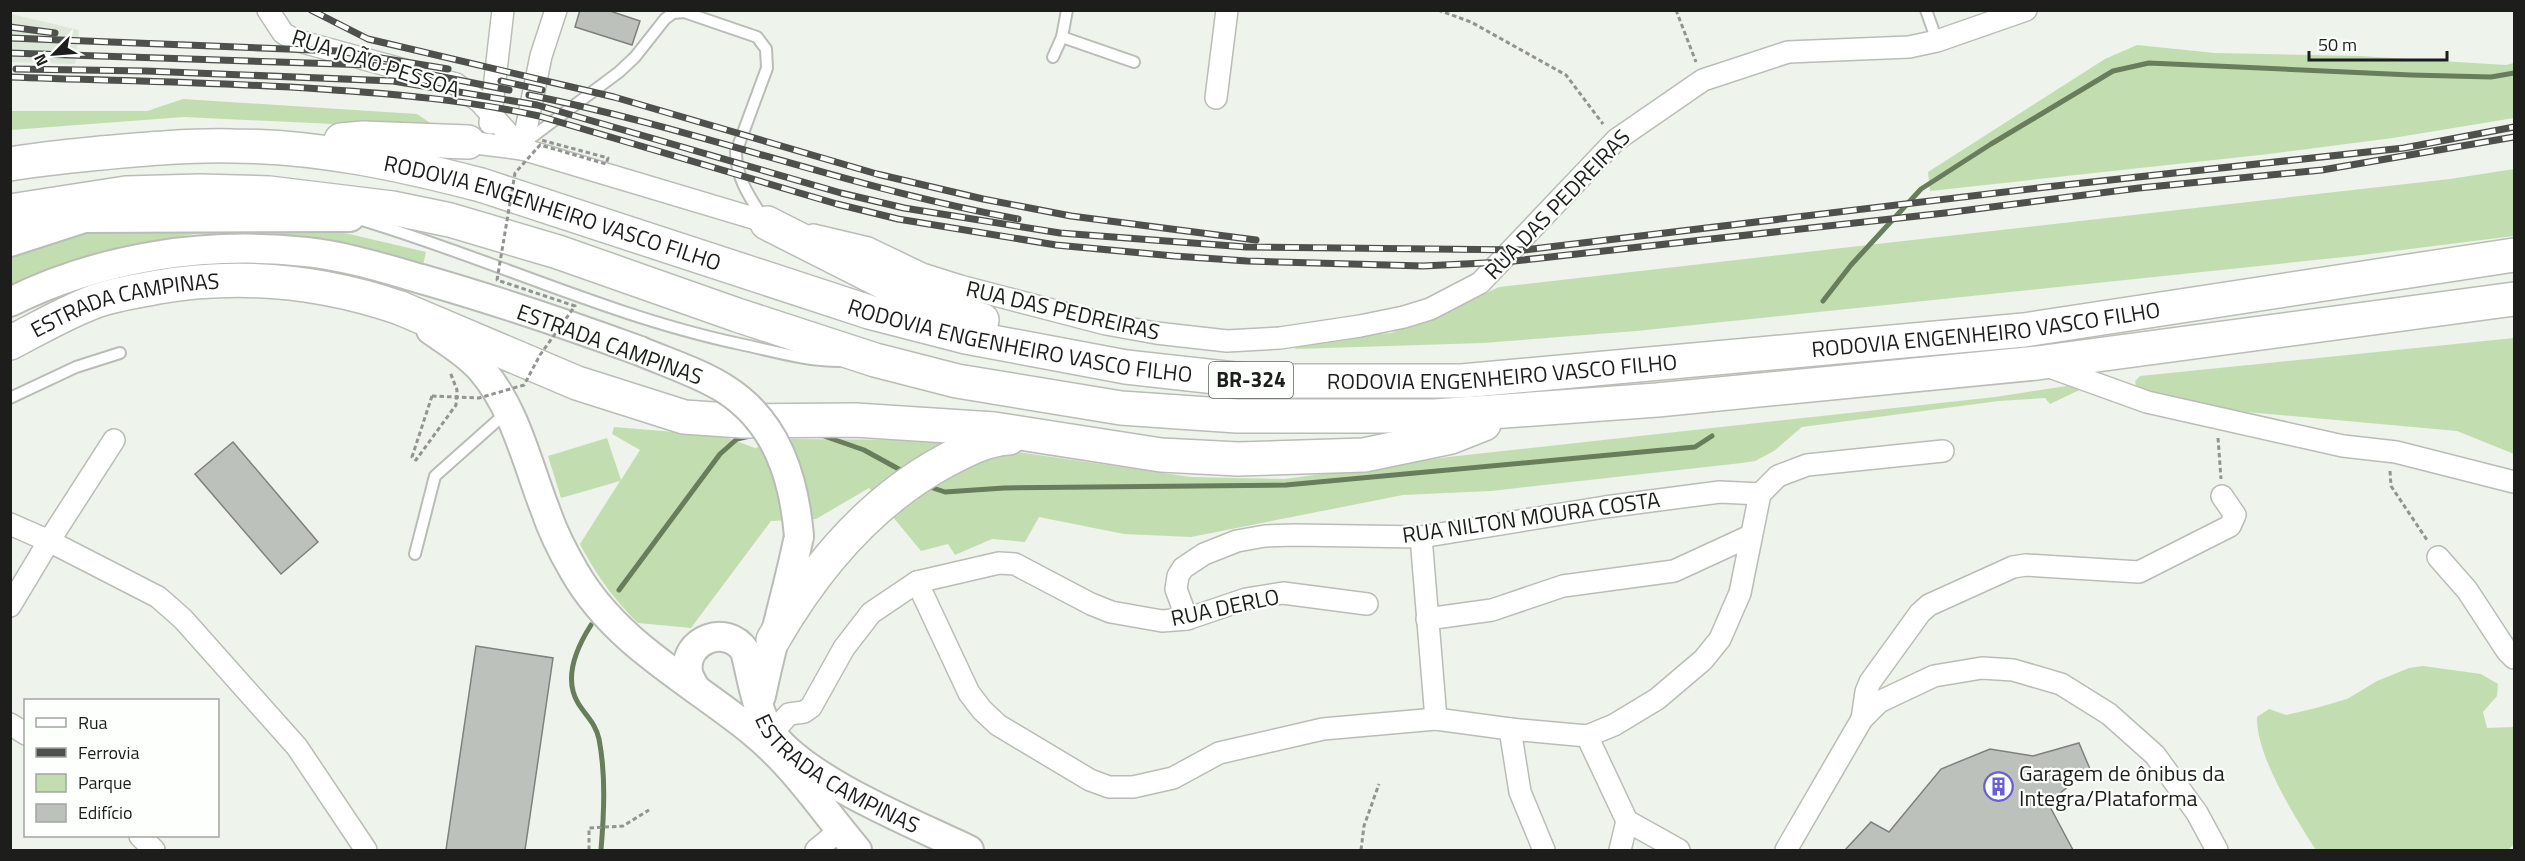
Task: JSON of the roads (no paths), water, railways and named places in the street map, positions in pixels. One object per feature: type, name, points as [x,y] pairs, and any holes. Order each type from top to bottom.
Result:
[{"type":"main road","points":[[235,146],[363,138],[468,142]]},
{"type":"main road","name":"RODOVIA ENGENHEIRO VASCO FILHO","points":[[10,165],[33,160],[147,148],[235,146],[311,151],[417,168],[541,204],[869,312],[966,337],[1126,367],[1252,381],[1462,381],[2024,330],[2514,255]]},
{"type":"main road","points":[[10,152],[147,148]]},
{"type":"main road","points":[[10,242],[162,192]]},
{"type":"main road","name":"RODOVIA ENGENHEIRO VASCO FILHO","points":[[10,211],[91,198],[162,192],[269,193],[337,200],[450,220],[558,252],[737,315],[875,360],[957,381],[1121,408],[1237,416],[1435,416],[1519,412],[2037,363],[2514,299]]},
{"type":"main road","points":[[83,218],[350,217]]},
{"type":"main road","points":[[767,223],[923,302],[1126,367]]},
{"type":"main road","name":"ESTRADA CAMPINAS","points":[[10,302],[33,291],[98,268],[144,258],[192,251],[254,248],[308,252],[350,260],[458,289],[640,351],[724,388],[748,405],[760,419],[781,454],[792,484],[799,536],[773,640],[760,704],[772,733],[809,766],[860,797],[969,850]]},
{"type":"main road","name":"ESTRADA CAMPINAS","points":[[10,343],[68,312],[99,300],[131,292],[200,281],[282,281],[360,294],[400,308],[464,353],[480,368],[494,387],[507,412],[545,512],[574,572],[594,602],[647,655],[753,732],[799,778],[844,834]]},
{"type":"main road","points":[[400,308],[577,383],[684,417],[742,422],[855,420],[994,429],[1161,454],[1239,459],[1364,455],[1451,437],[1519,412]]},
{"type":"main road","points":[[773,640],[789,612],[829,557],[852,530],[881,502],[926,471],[966,450],[1003,438],[1043,436]]},
{"type":"main road","points":[[696,689],[688,672],[692,653],[708,638],[719,635],[731,637],[740,642],[745,651],[760,704]]},
{"type":"main road","points":[[844,834],[832,809],[843,798],[860,797]]},
{"type":"street","name":"RUA JOÃO PESSOA","points":[[268,10],[283,33],[295,40],[456,84],[473,95],[489,112],[532,144]]},
{"type":"street","points":[[468,142],[489,128],[489,112],[503,10]]},
{"type":"street","points":[[532,144],[541,56],[556,10]]},
{"type":"street","points":[[1216,98],[1227,10]]},
{"type":"street","name":"RUA DAS PEDREIRAS","points":[[468,142],[532,144],[767,223],[868,248],[922,274],[960,286],[1106,324],[1156,333],[1227,341],[1280,338],[1404,317],[1430,309],[1480,283],[1616,140],[1703,80],[1788,52],[1908,47],[1937,40],[2026,10]]},
{"type":"street","points":[[2037,363],[2147,402],[2217,416],[2343,447],[2396,452],[2514,482]]},
{"type":"street","points":[[10,606],[114,440]]},
{"type":"street","points":[[917,582],[969,693],[982,710],[998,725],[1090,780],[1109,787],[1132,787],[1173,778],[1219,753],[1323,729],[1436,718],[1510,729],[1587,736],[1614,725],[1657,699],[1703,660],[1720,639],[1733,614],[1740,593],[1760,494],[1778,476],[1807,465],[1943,451]]},
{"type":"street","name":"RUA NILTON MOURA COSTA","points":[[1187,619],[1176,589],[1178,576],[1183,568],[1217,548],[1265,536],[1421,537],[1605,507],[1720,492],[1760,494]]},
{"type":"street","points":[[1862,719],[1870,682],[1920,613],[1929,605],[2013,567],[2026,565],[2139,572],[2230,526],[2235,515],[2222,496]]},
{"type":"street","points":[[10,524],[49,541],[158,597],[183,619],[297,747],[366,850]]},
{"type":"street","points":[[1427,619],[1492,610],[1563,586],[1674,571],[1750,536]]},
{"type":"street","points":[[1421,537],[1436,718]]},
{"type":"street","points":[[2438,557],[2467,590],[2514,658]]},
{"type":"street","name":"RUA DERLO","points":[[772,733],[789,714],[811,707],[844,648],[872,613],[917,582],[1007,562],[1111,612],[1162,621],[1187,619],[1246,599],[1283,594],[1367,604]]},
{"type":"street","points":[[1786,850],[1862,719],[1879,702],[1934,676],[1982,668],[2013,670],[2061,684],[2109,714],[2155,754],[2197,813],[2217,850]]},
{"type":"street","points":[[10,724],[24,733]]},
{"type":"street","points":[[1510,729],[1520,792],[1544,850]]},
{"type":"street","points":[[1587,736],[1627,821],[1678,850]]},
{"type":"street","points":[[1620,850],[1627,821]]},
{"type":"street","points":[[816,850],[844,834]]},
{"type":"street","points":[[141,837],[154,850]]},
{"type":"lane","points":[[1053,57],[1062,36],[1067,10]]},
{"type":"lane","points":[[1926,10],[1937,40]]},
{"type":"lane","points":[[532,144],[532,137],[619,72],[635,57],[665,19],[673,13],[684,12],[757,37],[766,49],[767,68],[736,152],[736,166],[744,187],[767,223]]},
{"type":"lane","points":[[1062,36],[1134,62]]},
{"type":"lane","points":[[269,193],[394,230],[610,308],[706,337],[818,361],[875,360]]},
{"type":"lane","points":[[10,398],[76,367],[120,353]]},
{"type":"lane","points":[[415,554],[435,476],[507,412]]},
{"type":"waterway","points":[[1823,301],[1851,265],[1921,189],[2113,71],[2149,63],[2411,75],[2491,77],[2514,73]]},
{"type":"waterway","points":[[619,590],[720,454],[737,439],[750,436]]},
{"type":"waterway","points":[[824,436],[864,450],[906,473]]},
{"type":"waterway","points":[[927,486],[945,492],[1004,488],[1286,485],[1695,447],[1712,436]]},
{"type":"waterway","points":[[591,625],[577,653],[572,683],[578,703],[593,724],[599,739],[604,780],[601,850]]},
{"type":"railway","points":[[311,10],[368,39],[614,97],[877,174],[983,199],[1071,216],[1256,240]]},
{"type":"railway","points":[[10,27],[55,33]]},
{"type":"railway","points":[[10,38],[338,51],[448,69]]},
{"type":"railway","points":[[10,53],[370,65],[509,90]]},
{"type":"railway","points":[[16,69],[146,71],[393,81],[537,105],[841,193],[904,208],[1060,233],[1246,247],[1524,250],[2046,187],[2404,148],[2514,127]]},
{"type":"railway","points":[[10,77],[205,83],[431,98],[539,116],[837,204],[898,219],[1056,245],[1174,256],[1247,261],[1423,266],[1505,262],[1945,213],[2139,188],[2322,170],[2514,137]]},
{"type":"railway","points":[[501,81],[542,90]]},
{"type":"railway","points":[[529,95],[652,124],[895,192],[1018,219]]},
{"type":"place","name":"Garagem de ônibus da Integra/Plataforma","points":[[1998,786]]}]
